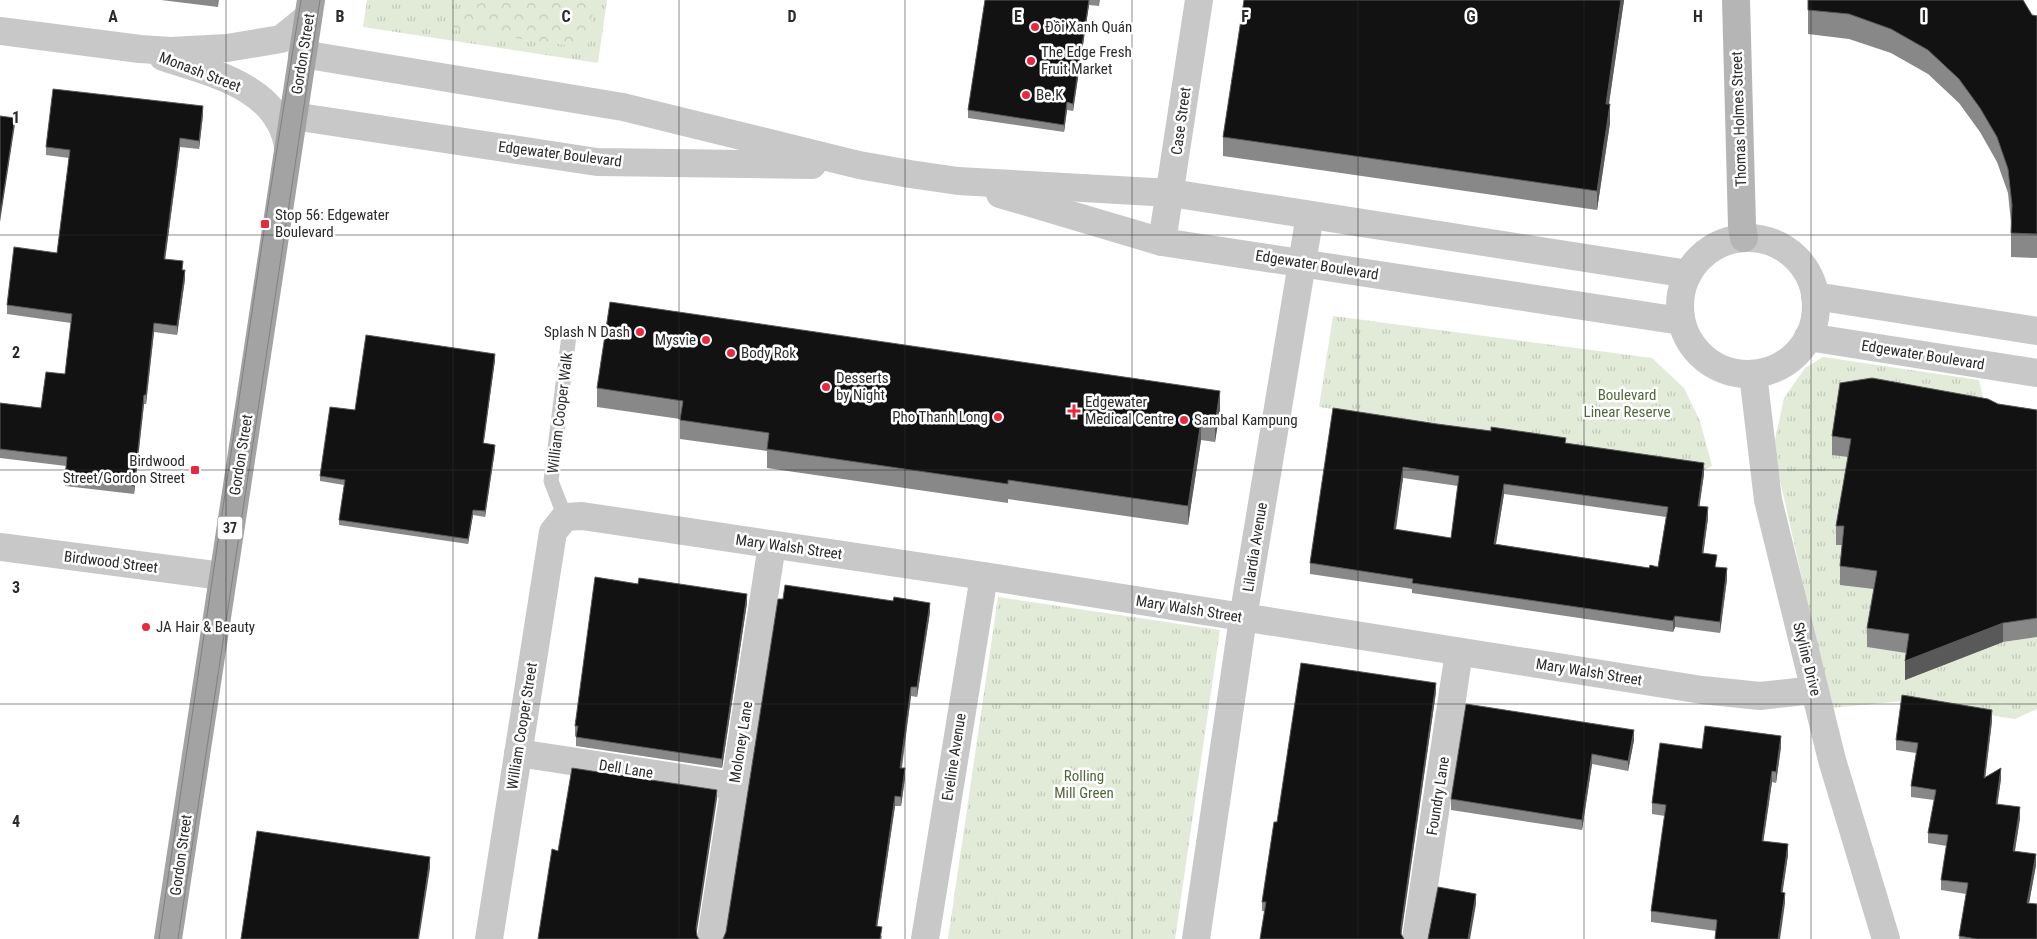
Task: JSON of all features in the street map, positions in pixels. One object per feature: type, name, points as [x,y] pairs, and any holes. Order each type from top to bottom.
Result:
[{"type":"main road","name":"Gordon Street","points":[[168,939],[310,8]]},
{"type":"street","name":"Case Street","points":[[1162,242],[1199,0]]},
{"type":"street","name":"Thomas Holmes Street","points":[[1736,0],[1742,226],[1744,238]]},
{"type":"street","name":"Monash Street","points":[[0,31],[140,49],[171,51],[257,45],[281,38],[310,8]]},
{"type":"street","name":"Monash Street","points":[[140,49],[231,81],[258,96],[279,118],[286,131],[288,147]]},
{"type":"street","name":"Edgewater Boulevard","points":[[302,54],[623,107],[859,165],[958,181],[1171,192],[1688,274]]},
{"type":"street","name":"Edgewater Boulevard","points":[[293,116],[597,162],[859,165]]},
{"type":"street","name":"Edgewater Boulevard","points":[[958,181],[1162,242],[1681,321]]},
{"type":"street","name":"Lilardia Avenue","points":[[1196,939],[1244,618],[1310,215]]},
{"type":"street","points":[[1744,238],[1764,240],[1783,248],[1799,261],[1810,277],[1815,296],[1815,318],[1808,337],[1794,356],[1775,368],[1752,374],[1732,372],[1714,364],[1698,352],[1686,336],[1681,321],[1680,296],[1688,274],[1702,256],[1721,243],[1744,238]]},
{"type":"street","points":[[1815,296],[2037,331]]},
{"type":"street","name":"Edgewater Boulevard","points":[[1808,337],[2037,372]]},
{"type":"street","name":"Skyline Drive","points":[[1752,374],[1768,500],[1832,760],[1886,939]]},
{"type":"street","name":"Mary Walsh Street","points":[[564,517],[582,516],[984,576],[1702,690],[1760,696],[1814,690]]},
{"type":"street","name":"William Cooper Street","points":[[489,939],[553,532],[564,517]]},
{"type":"street","name":"Moloney Lane","points":[[711,939],[772,544]]},
{"type":"street","name":"Birdwood Street","points":[[0,547],[222,576]]},
{"type":"street","name":"Eveline Avenue","points":[[925,939],[984,576]]},
{"type":"street","name":"Foundry Lane","points":[[1416,939],[1460,652]]},
{"type":"street","name":"Dell Lane","points":[[518,753],[734,786]]},
{"type":"lane","name":"William Cooper Walk","points":[[564,517],[551,481],[569,336]]},
{"type":"green space","points":[[367,0],[607,0],[598,63],[363,27]]},
{"type":"green space","points":[[493,0],[595,0],[587,48],[454,30],[453,11]]},
{"type":"green space","name":"Boulevard Linear Reserve","points":[[1333,316],[1652,358],[1684,388],[1700,421],[1712,466],[1704,470],[1632,454],[1319,407]]},
{"type":"green space","points":[[1823,357],[1979,380],[1988,418],[1851,458],[1844,545],[1877,590],[1868,647],[1956,660],[2003,642],[2037,637],[2037,709],[2015,719],[1902,701],[1831,708],[1773,449],[1784,398],[1805,368]]},
{"type":"green space","name":"Rolling Mill Green","points":[[998,597],[1220,630],[1175,939],[948,939]]},
{"type":"building","points":[[985,0],[1089,0],[1073,104],[1067,102],[1064,125],[968,110]]},
{"type":"building","points":[[1244,0],[1621,0],[1606,104],[1610,104],[1597,191],[1223,137]]},
{"type":"building","points":[[1808,0],[2023,0],[2032,15],[2037,16],[2037,234],[2011,233],[2012,205],[2008,169],[1997,137],[1980,108],[1959,79],[1928,50],[1891,29],[1849,14],[1808,10]]},
{"type":"building","points":[[53,89],[203,106],[199,141],[180,138],[164,259],[183,261],[182,270],[185,270],[177,326],[154,323],[134,486],[65,478],[67,457],[0,449],[0,403],[41,408],[46,372],[65,374],[72,314],[7,305],[14,247],[57,253],[70,150],[46,147]]},
{"type":"building","points":[[0,116],[15,118],[0,216]]},
{"type":"building","points":[[610,302],[1220,391],[1215,424],[1201,421],[1188,506],[1008,480],[1008,484],[767,449],[769,433],[680,420],[683,401],[597,388]]},
{"type":"building","points":[[366,335],[495,354],[483,443],[495,445],[485,511],[473,510],[468,539],[339,520],[345,480],[320,476],[330,407],[355,410]]},
{"type":"building","points":[[1872,378],[1988,399],[1998,404],[2037,410],[2037,618],[2003,623],[1905,661],[1909,634],[1867,628],[1877,571],[1840,566],[1844,526],[1836,526],[1851,439],[1832,436],[1840,383]]},
{"type":"building","points":[[1333,408],[1491,431],[1491,427],[1566,438],[1565,443],[1704,463],[1698,506],[1708,507],[1702,553],[1717,555],[1715,567],[1727,568],[1720,622],[1675,616],[1673,621],[1412,583],[1413,579],[1310,563]],"holes":[[[1403,467],[1459,476],[1451,538],[1394,529]],[[1504,484],[1668,507],[1658,567],[1650,565],[1649,568],[1494,544]]]},
{"type":"building","points":[[595,577],[638,584],[639,578],[747,594],[722,759],[576,737],[578,726],[575,726]]},
{"type":"building","points":[[785,585],[893,601],[894,597],[930,603],[917,687],[911,687],[900,768],[905,768],[901,797],[895,796],[876,926],[882,927],[880,939],[723,939],[726,932],[778,599],[783,599]]},
{"type":"building","points":[[1301,663],[1436,683],[1401,927],[1401,934],[1404,939],[1260,939],[1266,902],[1262,902],[1274,822],[1277,822]]},
{"type":"building","points":[[1902,695],[1992,710],[1984,778],[2001,768],[1996,804],[2020,807],[2013,851],[2036,854],[2027,903],[2037,904],[2037,939],[1977,939],[1959,936],[1968,883],[1941,880],[1948,835],[1928,833],[1936,790],[1911,786],[1918,743],[1896,740]]},
{"type":"building","points":[[1466,704],[1634,730],[1628,761],[1592,754],[1582,820],[1451,799]]},
{"type":"building","points":[[1705,726],[1781,736],[1776,772],[1772,771],[1762,841],[1788,844],[1781,892],[1785,893],[1778,939],[1715,939],[1717,920],[1651,911],[1666,805],[1652,803],[1660,743],[1702,749]]},
{"type":"building","points":[[572,768],[717,790],[696,928],[699,939],[538,939],[552,849],[558,851]]},
{"type":"building","points":[[257,831],[430,857],[418,939],[241,939]]},
{"type":"building","points":[[1438,887],[1476,894],[1468,939],[1428,939]]},
{"type":"tram line","points":[[159,939],[265,224],[301,0]]},
{"type":"tram line","points":[[178,939],[320,0]]},
{"type":"place","name":"Đồi Xanh Quán","points":[[1035,27]]},
{"type":"place","name":"The Edge Fresh Fruit Market","points":[[1031,61]]},
{"type":"place","name":"Be.K","points":[[1026,95]]},
{"type":"place","name":"Stop 56: Edgewater Boulevard","points":[[265,224]]},
{"type":"place","name":"Splash N Dash","points":[[640,332]]},
{"type":"place","name":"Mysvie","points":[[706,340]]},
{"type":"place","name":"Body Rok","points":[[731,353]]},
{"type":"place","name":"Desserts by Night","points":[[826,387]]},
{"type":"place","name":"Edgewater Medical Centre","points":[[1074,411]]},
{"type":"place","name":"Pho Thanh Long","points":[[998,417]]},
{"type":"place","name":"Sambal Kampung","points":[[1184,420]]},
{"type":"place","name":"Birdwood Street/Gordon Street","points":[[195,470]]},
{"type":"place","name":"JA Hair & Beauty","points":[[146,627]]}]
